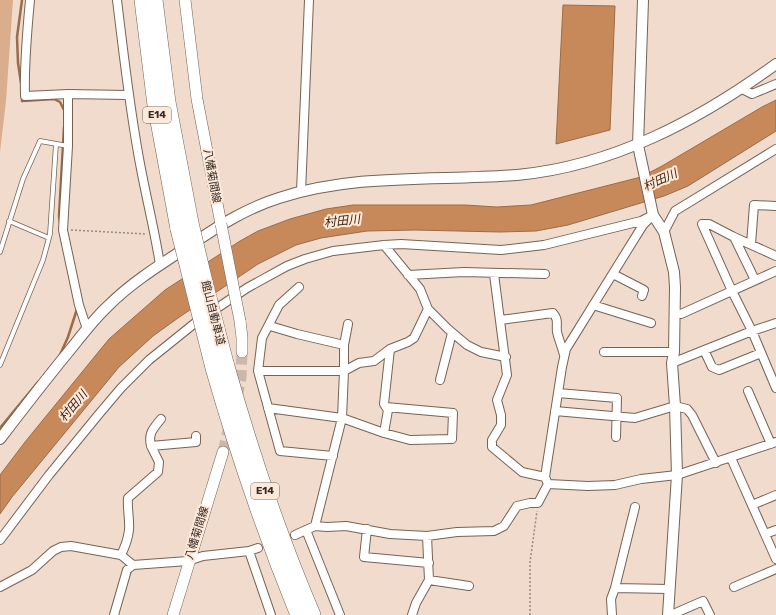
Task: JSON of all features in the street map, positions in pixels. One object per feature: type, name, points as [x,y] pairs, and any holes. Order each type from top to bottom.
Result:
[{"type":"highway","name":"館山自動車道","points":[[142,0],[155,105],[185,226],[206,286],[219,366],[238,451],[255,501],[298,615]]},
{"type":"highway","name":"館山自動車道","points":[[155,0],[185,226]]},
{"type":"highway","name":"館山自動車道","points":[[219,366],[251,446],[267,497],[313,615]]},
{"type":"main road","name":"八幡菊間線","points":[[185,0],[197,99],[240,321],[242,352]]},
{"type":"main road","name":"八幡菊間線","points":[[173,615],[188,561],[223,452]]},
{"type":"street","points":[[30,0],[24,71],[25,96],[68,94],[128,95]]},
{"type":"street","points":[[117,0],[128,95],[160,265]]},
{"type":"street","points":[[301,192],[309,0]]},
{"type":"street","points":[[643,0],[638,145],[653,215],[664,232],[674,272],[676,287],[674,352],[672,363],[677,475],[668,615]]},
{"type":"street","points":[[0,439],[36,391],[108,306],[160,265],[221,224],[259,205],[301,192],[327,186],[358,182],[517,175],[578,164],[638,145],[688,121],[742,89],[776,64]]},
{"type":"street","points":[[742,89],[752,94],[776,84]]},
{"type":"street","points":[[68,94],[68,146],[63,230],[79,305],[87,329]]},
{"type":"street","points":[[664,232],[675,211],[776,149]]},
{"type":"street","points":[[751,244],[754,205],[776,206]]},
{"type":"street","points":[[0,540],[49,475],[121,388],[149,360],[195,323],[247,288],[287,266],[333,251],[384,245],[400,244],[501,250],[544,245],[641,221],[653,215]]},
{"type":"street","points":[[295,534],[315,526],[346,526],[390,534],[427,536],[457,532],[494,531],[504,526],[517,506],[538,503],[546,480],[555,411],[566,349],[643,225],[653,215]]},
{"type":"street","points":[[776,256],[709,224],[702,224],[752,331],[776,388]]},
{"type":"street","points":[[734,237],[755,280]]},
{"type":"street","points":[[384,245],[420,289],[428,309],[452,333],[467,346],[480,352],[506,358]]},
{"type":"street","points":[[674,313],[681,314],[776,271]]},
{"type":"street","points":[[408,274],[464,272],[494,274],[545,274]]},
{"type":"street","points":[[494,274],[507,375],[497,400],[501,416],[501,425],[492,440],[492,447],[522,472],[546,480],[588,486],[615,485],[641,479],[677,475],[774,443],[748,391]]},
{"type":"street","points":[[613,274],[644,290],[642,296]]},
{"type":"street","points":[[299,288],[279,305],[270,326],[262,338],[258,371],[280,451],[333,456]]},
{"type":"street","points":[[593,305],[651,323]]},
{"type":"street","points":[[258,371],[344,371],[359,363],[374,361],[390,349],[414,338],[428,309]]},
{"type":"street","points":[[500,320],[553,313],[558,323],[557,330],[564,355]]},
{"type":"street","points":[[672,363],[776,323]]},
{"type":"street","points":[[315,526],[342,418],[344,345],[348,324]]},
{"type":"street","points":[[270,326],[344,345]]},
{"type":"street","points":[[440,380],[452,333]]},
{"type":"street","points":[[384,432],[388,410],[384,404],[390,349]]},
{"type":"street","points":[[704,350],[712,367],[718,370],[761,353]]},
{"type":"street","points":[[604,352],[674,352]]},
{"type":"street","points":[[558,393],[617,398],[616,437]]},
{"type":"street","points":[[555,411],[634,418],[675,406],[686,409],[692,415],[716,463]]},
{"type":"street","points":[[268,408],[342,418],[410,440],[452,439],[453,413],[386,407]]},
{"type":"street","points":[[121,555],[125,547],[129,530],[127,509],[128,498],[158,472],[159,462],[151,446],[150,438],[151,431],[161,419]]},
{"type":"street","points":[[151,446],[196,442],[196,436]]},
{"type":"street","points":[[731,458],[776,559]]},
{"type":"street","points":[[752,505],[776,495]]},
{"type":"street","points":[[612,615],[611,599],[635,507]]},
{"type":"street","points":[[367,529],[364,557],[429,563]]},
{"type":"street","points":[[306,530],[340,615]]},
{"type":"street","points":[[765,534],[776,530]]},
{"type":"street","points":[[412,615],[416,603],[429,580],[427,536]]},
{"type":"street","points":[[0,587],[32,570],[53,550],[61,547],[70,546],[121,555],[133,565]]},
{"type":"street","points":[[114,615],[127,570],[133,565],[188,561],[203,556],[258,548]]},
{"type":"street","points":[[249,550],[271,615]]},
{"type":"street","points":[[734,587],[776,569]]},
{"type":"street","points":[[429,580],[469,586]]},
{"type":"street","points":[[615,588],[669,589]]},
{"type":"street","points":[[671,615],[703,601],[710,615]]},
{"type":"lane","points":[[0,252],[23,179],[40,141],[68,146]]},
{"type":"lane","points":[[0,365],[43,260],[49,238],[56,144]]},
{"type":"lane","points":[[9,221],[49,238]]},
{"type":"path","points":[[63,230],[155,235]]},
{"type":"path","points":[[530,615],[530,562],[538,503]]},
{"type":"shaded area","points":[[0,0],[13,0],[6,101],[0,152]]},
{"type":"water","points":[[563,5],[615,6],[610,130],[556,144]]},
{"type":"water","name":"村田川","points":[[776,100],[776,131],[688,186],[664,196],[568,225],[536,231],[367,231],[321,238],[296,245],[258,264],[153,336],[119,367],[12,497],[0,514],[0,475],[109,339],[165,290],[258,231],[290,219],[326,209],[353,205],[465,205],[497,207],[531,205],[641,177]]},
{"type":"waterway","points":[[21,83],[18,63],[17,37],[22,0]]},
{"type":"waterway","points":[[22,96],[22,101],[54,99],[60,102],[65,112]]},
{"type":"waterway","points":[[60,222],[59,216],[64,127]]},
{"type":"waterway","points":[[59,357],[68,337],[77,309]]},
{"type":"waterway","points":[[0,428],[38,382]]},
{"type":"tunnel","points":[[237,397],[241,378],[242,352]]},
{"type":"tunnel","points":[[223,452],[230,423]]}]
